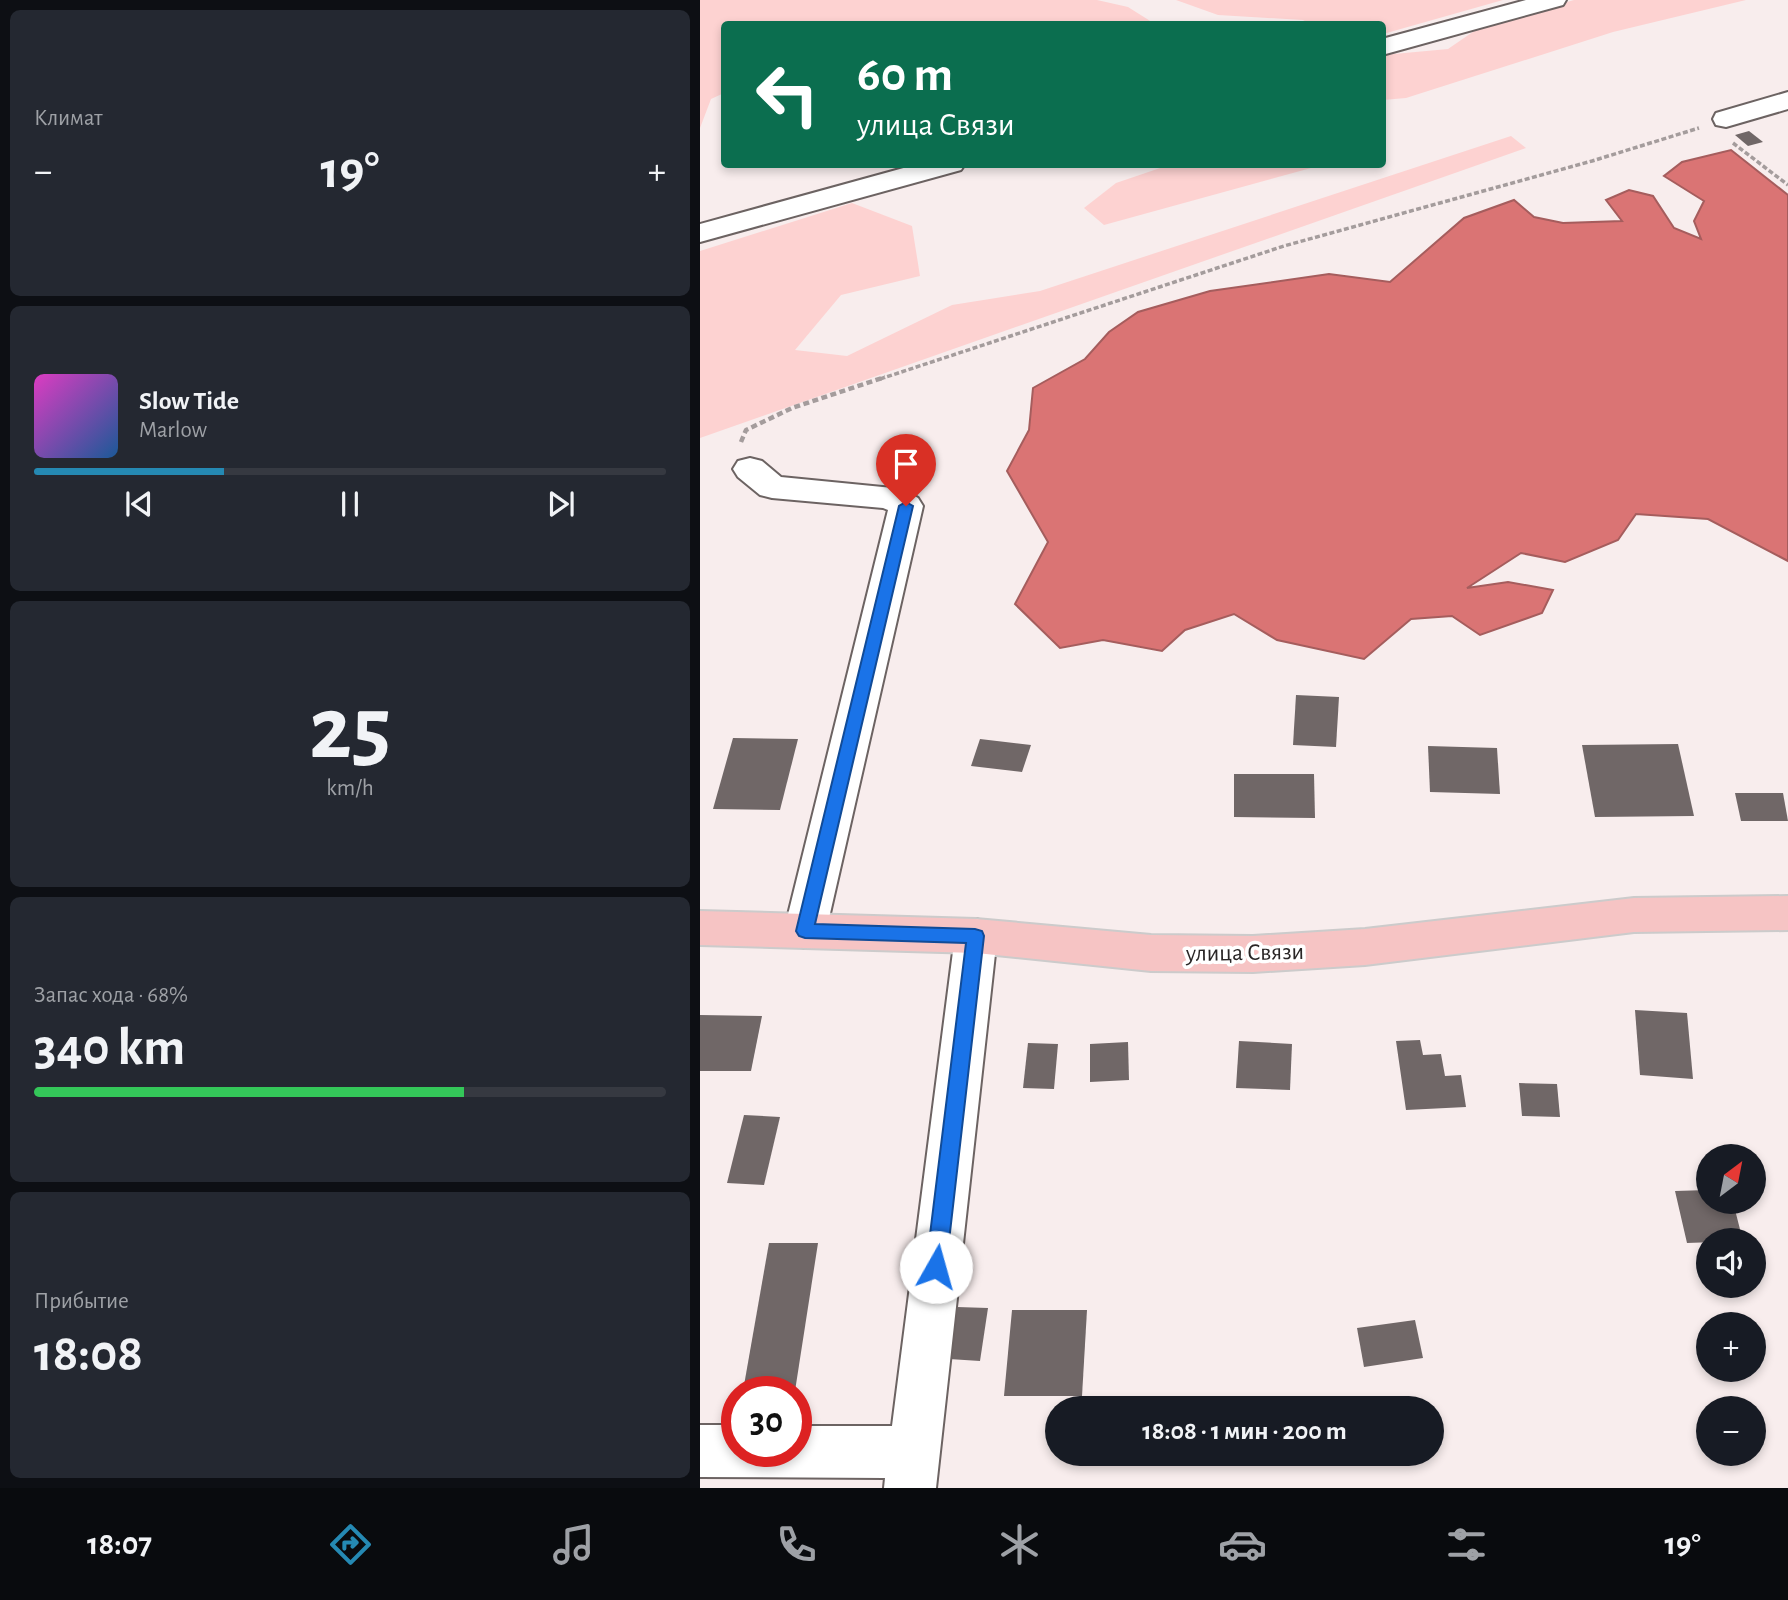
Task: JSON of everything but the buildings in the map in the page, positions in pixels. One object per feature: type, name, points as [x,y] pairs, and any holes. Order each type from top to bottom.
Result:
[{"type":"main road","name":"улица Связи","points":[[700,928],[975,936],[1151,953],[1253,954],[1365,947],[1634,915],[1788,913]]},
{"type":"street","points":[[1386,46],[1554,0]]},
{"type":"street","points":[[1726,119],[1788,100]]},
{"type":"street","points":[[700,233],[936,168]]},
{"type":"street","points":[[750,469],[772,487],[891,497],[906,506],[805,931]]},
{"type":"street","points":[[700,1451],[912,1470],[975,936]]},
{"type":"path","points":[[750,469],[740,445],[746,430],[792,408],[1284,246],[1592,161],[1726,119],[1725,130],[1734,143],[1788,185]]},
{"type":"shaded area","points":[[700,0],[1097,0],[1128,7],[1150,21],[721,21],[721,94],[711,99],[700,128]]},
{"type":"shaded area","points":[[1176,0],[1503,0],[1386,33],[1386,21],[1305,21],[1218,15]]},
{"type":"shaded area","points":[[1574,0],[1746,0],[1613,32],[1406,98],[1386,100],[1386,55],[1448,49],[1480,27]]},
{"type":"shaded area","points":[[1511,136],[1526,148],[700,438],[700,251],[852,203],[912,226],[920,276],[841,295],[795,350],[847,356],[952,305],[1040,291]]},
{"type":"shaded area","points":[[1731,150],[1788,195],[1788,561],[1708,519],[1636,514],[1618,540],[1565,562],[1521,553],[1467,588],[1508,582],[1553,590],[1542,613],[1480,635],[1452,616],[1411,619],[1364,659],[1277,640],[1234,614],[1185,630],[1162,651],[1103,640],[1060,648],[1015,604],[1048,542],[1007,471],[1029,430],[1033,388],[1085,359],[1109,332],[1138,312],[1210,291],[1329,274],[1390,282],[1464,218],[1514,200],[1534,217],[1563,223],[1622,221],[1606,200],[1629,190],[1653,196],[1674,228],[1701,239],[1694,221],[1704,201],[1664,176],[1682,162]]},
{"type":"shaded area","points":[[1160,168],[1311,168],[1104,225],[1084,208],[1116,183]]},
{"type":"route","points":[[906,506],[805,931],[975,936],[936,1267]]}]
